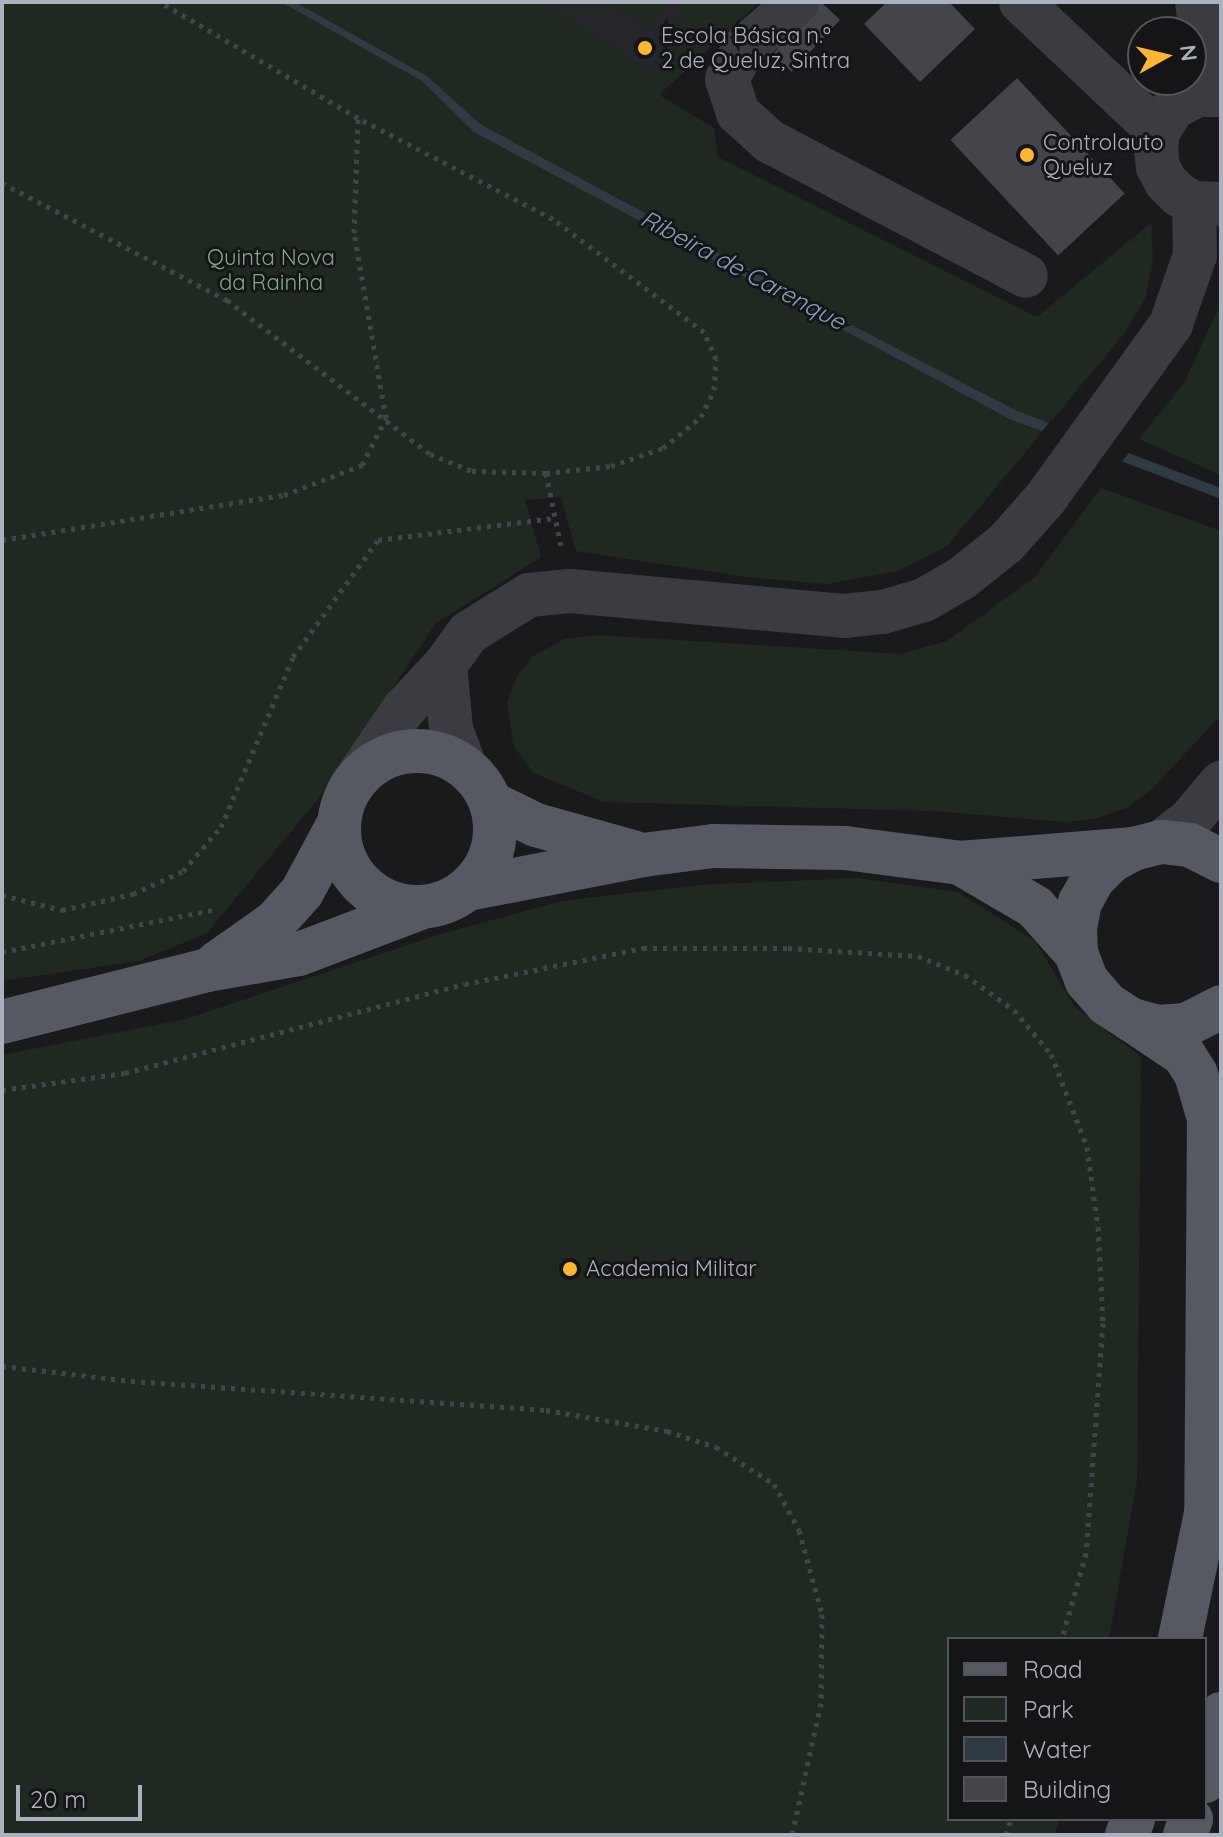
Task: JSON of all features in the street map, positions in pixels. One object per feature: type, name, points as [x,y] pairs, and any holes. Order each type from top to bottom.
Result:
[{"type":"main road","points":[[2,1022],[207,970],[299,954],[420,908],[445,902],[468,889],[481,875],[492,849],[495,821],[491,803],[480,783],[465,767],[446,756],[425,751],[403,752],[382,759],[364,771],[302,892],[275,922],[207,970]]},
{"type":"main road","points":[[491,803],[536,825],[643,855]]},
{"type":"main road","points":[[344,805],[341,850],[352,873],[393,905],[420,908]]},
{"type":"main road","points":[[468,889],[643,855],[713,846],[831,848],[960,863],[1190,845],[1221,861]]},
{"type":"main road","points":[[1147,846],[1111,861],[1093,879],[1080,902],[1075,927],[1076,953],[1087,981],[1107,1004],[1184,1055],[1196,1074],[1209,1119],[1206,1513],[1180,1637]]},
{"type":"main road","points":[[960,863],[1035,907],[1076,953]]},
{"type":"main road","points":[[1132,1020],[1158,1027],[1186,1025],[1221,1007]]},
{"type":"main road","points":[[1207,1773],[1221,1714]]},
{"type":"street","points":[[797,2],[745,47],[727,79],[738,113],[769,141],[1026,276]]},
{"type":"street","points":[[1021,2],[1158,131]]},
{"type":"street","points":[[344,805],[403,710],[445,665],[468,633],[529,595],[570,591],[800,614],[844,616],[883,612],[924,600],[962,578],[1006,543],[1045,499],[1171,324],[1195,255],[1208,203],[1179,195],[1162,175],[1156,149],[1158,131],[1173,108],[1197,95],[1216,94],[1197,2]]},
{"type":"street","points":[[445,665],[451,729],[465,767]]},
{"type":"street","points":[[1147,846],[1189,821],[1221,783]]},
{"type":"path","points":[[2,183],[227,300],[430,454],[472,471],[546,473],[611,466],[663,448],[701,417],[714,390],[716,359],[704,332],[553,219],[358,118],[160,2]]},
{"type":"path","points":[[2,540],[284,495],[362,465],[386,418],[354,233],[358,118]]},
{"type":"path","points":[[546,473],[570,591]]},
{"type":"path","points":[[2,895],[62,910],[133,894],[183,871],[221,827],[293,657],[378,540],[555,518]]},
{"type":"path","points":[[2,952],[221,908]]},
{"type":"path","points":[[2,1090],[125,1073],[465,984],[643,948],[788,948],[918,956],[965,975],[1014,1010],[1051,1054],[1089,1160],[1098,1227],[1103,1323],[1086,1553],[1063,1637]]},
{"type":"path","points":[[2,1366],[131,1381],[546,1410],[667,1431],[716,1447],[774,1484],[799,1530],[822,1614],[821,1703],[792,1835]]},
{"type":"shaded area","name":"Escola Básica n.º 2 de Queluz, Sintra","points":[[503,2],[759,2],[659,95]]},
{"type":"green space","name":"Quinta Nova da Rainha","points":[[2,2],[543,2],[651,71],[685,2],[759,2],[659,95],[714,128],[718,157],[1037,317],[1151,223],[1153,259],[1145,299],[1124,334],[947,546],[898,571],[827,584],[746,577],[576,551],[561,498],[564,497],[525,500],[541,557],[436,623],[317,800],[207,933],[139,961],[2,981]]},
{"type":"green space","points":[[605,2],[666,2],[650,29]]},
{"type":"green space","points":[[1221,303],[1221,475],[1139,439],[1184,383]]},
{"type":"green space","points":[[1101,488],[1221,531],[1221,715],[1151,790],[1126,808],[1094,819],[1065,822],[933,811],[604,802],[534,773],[514,747],[507,703],[517,676],[533,656],[565,639],[598,635],[900,654],[947,641],[1035,577]]},
{"type":"green space","name":"Academia Militar","points":[[857,878],[958,892],[1035,941],[1075,1007],[1141,1057],[1137,1480],[1109,1637],[947,1637],[947,1821],[1059,1821],[1054,1835],[2,1835],[2,1055],[186,1019],[441,934],[562,901],[698,885]]},
{"type":"water","name":"Ribeira de Carenque","points":[[281,2],[295,2],[427,76],[480,124],[865,332],[1015,410],[1221,488],[1221,499],[1010,419],[474,132],[422,81]]},
{"type":"pier","points":[[1052,419],[1131,450],[1120,464],[1040,434]]},
{"type":"building","points":[[821,2],[840,20],[792,72],[773,54]]},
{"type":"building","points":[[887,2],[949,2],[975,29],[920,82],[864,24]]},
{"type":"building","name":"Controlauto Queluz","points":[[1017,78],[1125,194],[1058,256],[950,140]]},
{"type":"place","name":"Escola Básica n.º 2 de Queluz, Sintra","points":[[645,48]]},
{"type":"place","name":"Controlauto Queluz","points":[[1027,155]]},
{"type":"place","name":"Academia Militar","points":[[570,1269]]}]
